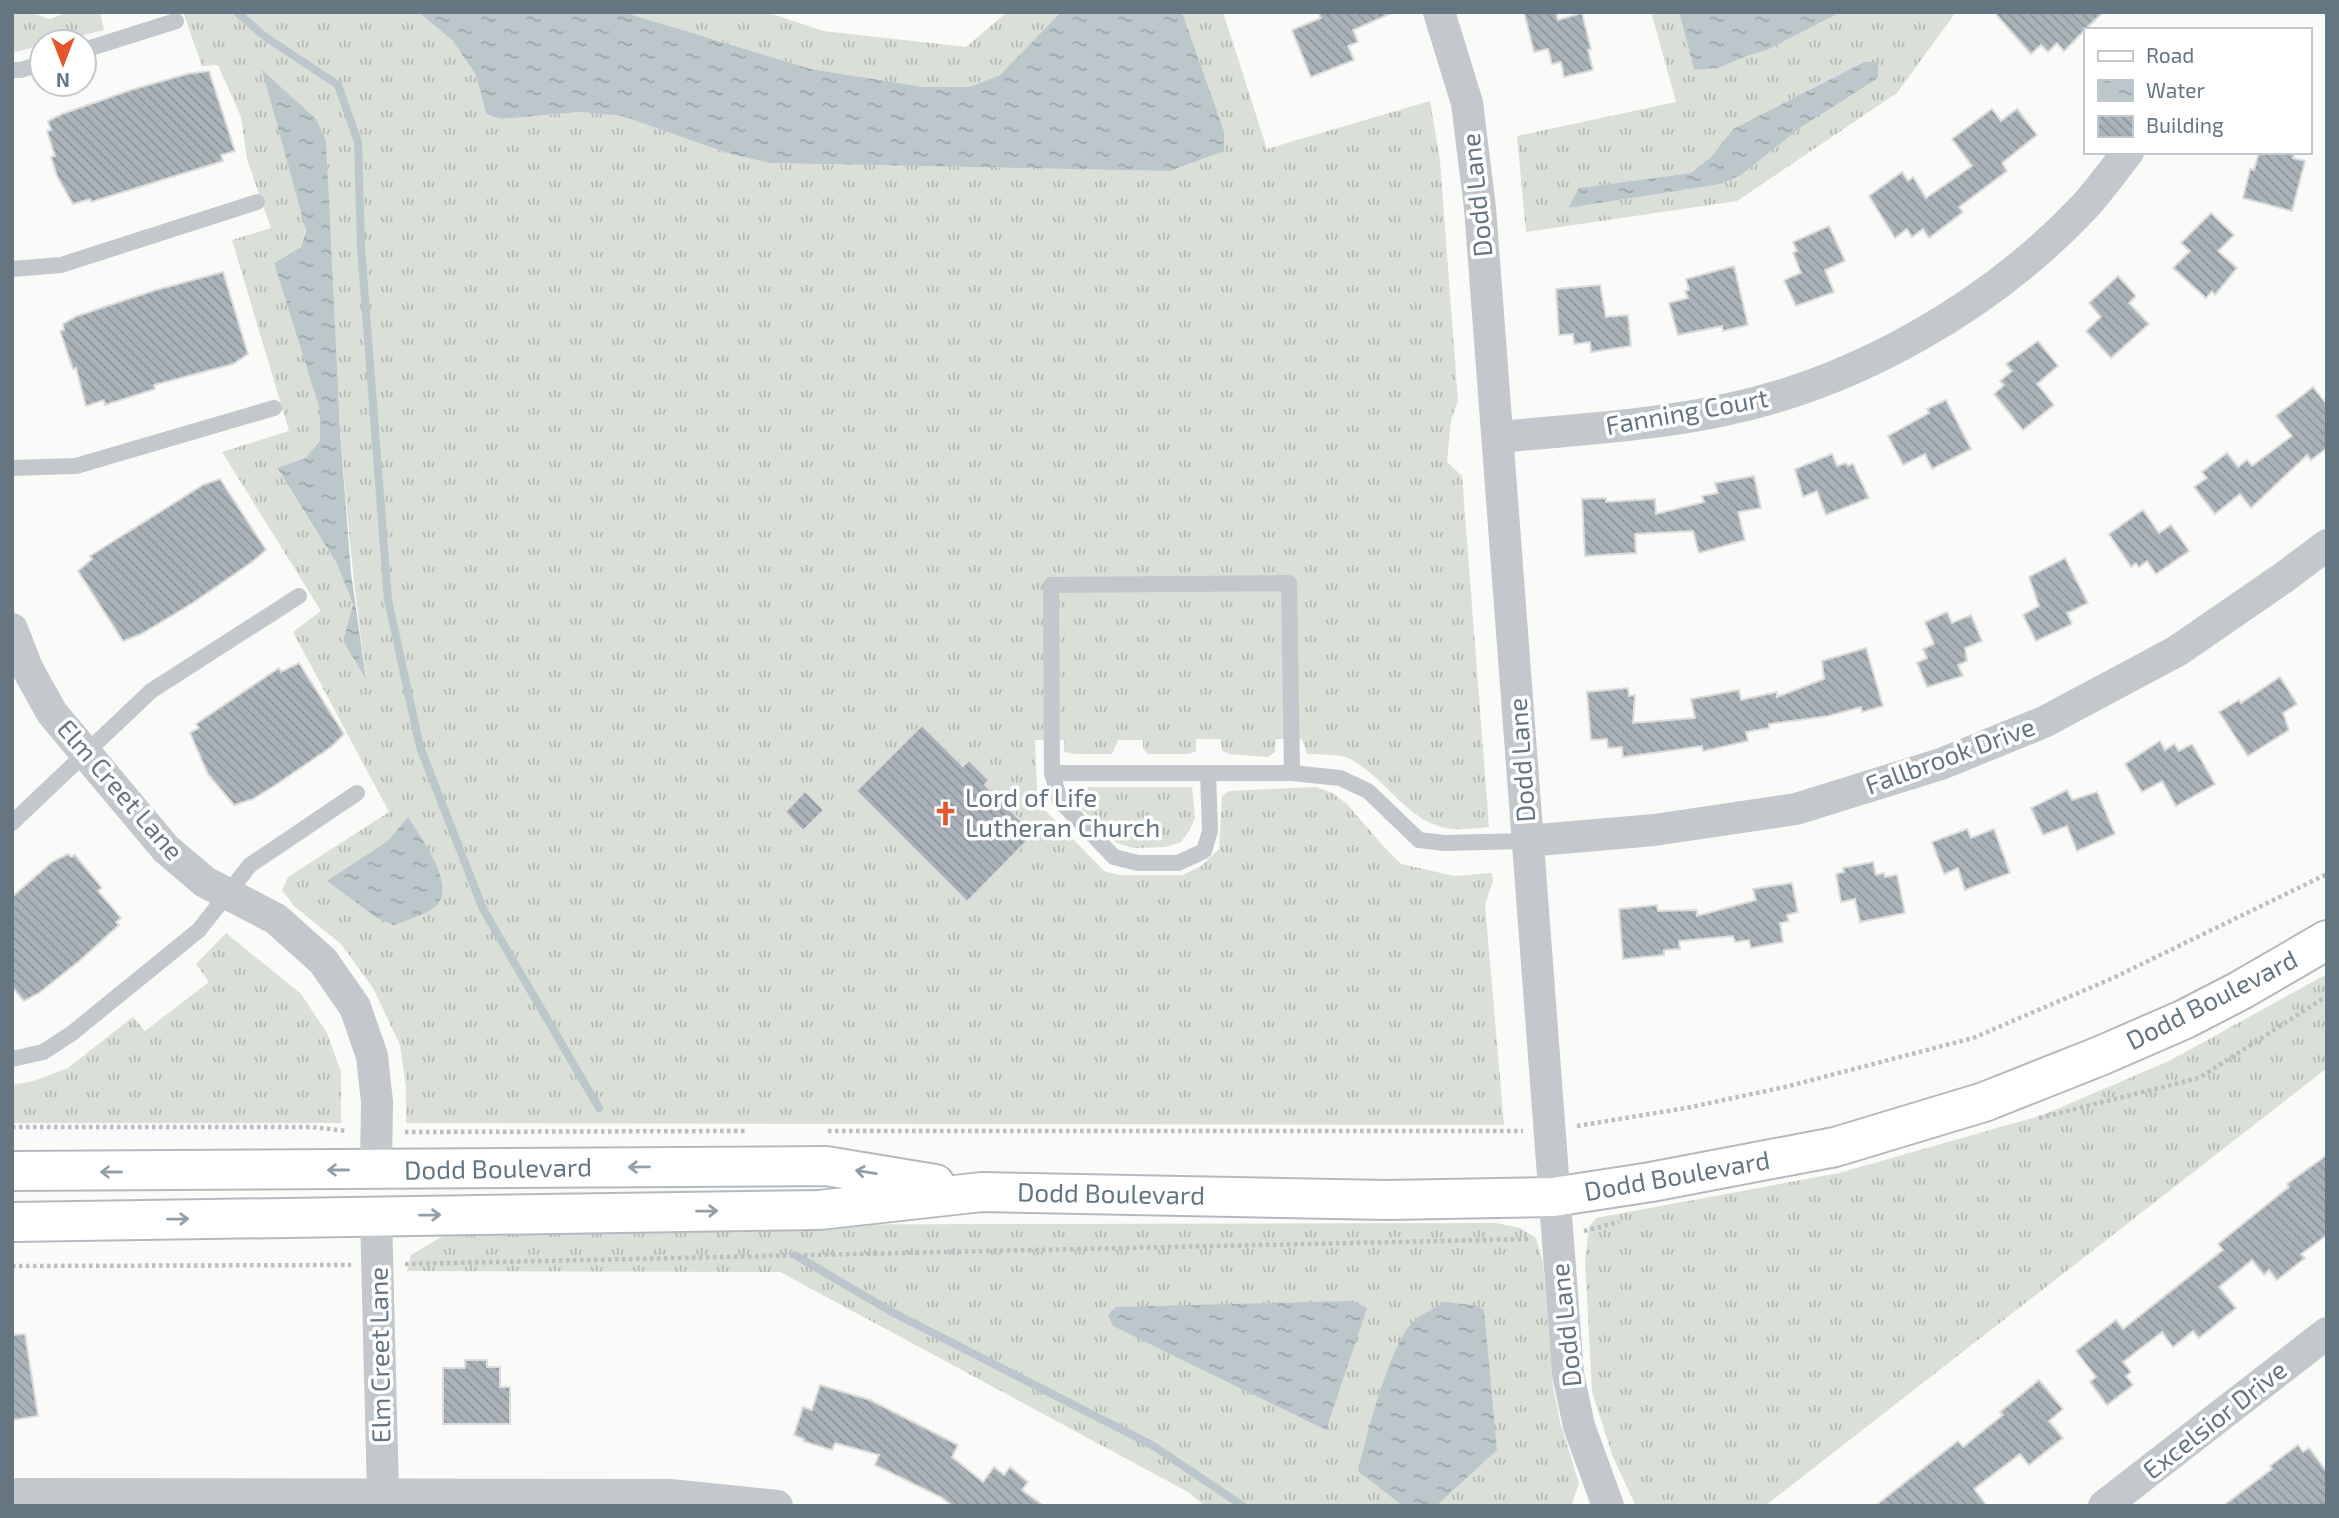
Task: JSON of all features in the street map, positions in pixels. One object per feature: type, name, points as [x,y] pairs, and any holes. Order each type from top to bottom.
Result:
[{"type":"street","name":"Dodd Lane","points":[[1439,12],[1467,103],[1480,208],[1568,1374],[1579,1426],[1608,1506]]},
{"type":"street","name":"Fanning Court","points":[[1499,437],[1627,425],[1723,411],[1778,396],[1894,349],[1943,321],[1992,288],[2043,246],[2085,205],[2126,154]]},
{"type":"street","name":"Fallbrook Drive","points":[[1527,841],[1654,830],[1796,809],[1941,764],[2044,722],[2177,651],[2327,545]]},
{"type":"street","name":"Elm Creet Lane","points":[[13,635],[27,668],[52,713],[166,849],[205,882],[276,919],[323,961],[355,1007],[372,1056],[377,1102],[377,1152]]},
{"type":"street","name":"Dodd Boulevard","points":[[12,1222],[820,1210],[982,1192],[1387,1200],[1553,1197],[1651,1182],[1835,1147],[1984,1102],[2185,1019],[2327,940]]},
{"type":"street","name":"Dodd Boulevard","points":[[12,1171],[377,1152],[826,1166],[982,1192]]},
{"type":"street","name":"Elm Creet Lane","points":[[376,1216],[383,1494]]},
{"type":"street","name":"Excelsior Drive","points":[[2104,1506],[2327,1333]]},
{"type":"street","points":[[15,1495],[670,1495],[777,1506]]},
{"type":"lane","points":[[98,46],[176,21]]},
{"type":"lane","points":[[12,269],[61,265],[257,202]]},
{"type":"lane","points":[[12,468],[76,466],[274,408]]},
{"type":"lane","points":[[1208,773],[1210,831],[1204,851],[1178,863],[1138,863],[1114,857],[1060,801],[1052,773],[1051,585],[1289,583],[1292,773]]},
{"type":"lane","points":[[12,823],[151,691],[299,596]]},
{"type":"lane","points":[[1052,773],[1292,773],[1340,778],[1367,791],[1419,840],[1444,843],[1527,841]]},
{"type":"lane","points":[[12,1059],[43,1052],[71,1034],[199,930],[250,865],[357,793]]},
{"type":"path","points":[[815,1131],[1517,1131],[1585,1125],[1686,1108],[1785,1087],[1973,1038],[2113,978],[2327,874]]},
{"type":"path","points":[[12,1127],[312,1127],[377,1152],[414,1131],[760,1131]]},
{"type":"path","points":[[12,1266],[349,1265]]},
{"type":"green space","points":[[12,12],[29,12],[50,19],[67,12],[100,12],[104,30],[28,28],[28,49],[12,53]]},
{"type":"green space","points":[[183,12],[418,12],[452,40],[476,75],[486,114],[501,119],[580,112],[622,116],[727,153],[769,163],[1170,171],[1224,150],[1224,131],[1182,12],[1223,12],[1267,149],[1430,101],[1440,161],[1458,401],[1451,420],[1447,462],[1462,476],[1489,827],[1455,829],[1431,823],[1418,816],[1374,776],[1350,759],[1307,754],[1302,739],[1276,739],[1275,752],[1268,757],[1229,754],[1222,751],[1221,739],[1196,739],[1196,751],[1189,754],[1148,754],[1143,748],[1143,740],[1118,740],[1112,754],[1076,754],[1064,752],[1064,740],[1035,740],[1037,790],[1044,809],[1104,871],[1118,875],[1183,875],[1201,866],[1219,849],[1222,796],[1229,791],[1316,787],[1332,793],[1346,803],[1401,864],[1454,876],[1492,873],[1493,881],[1485,904],[1504,1125],[406,1123],[406,1087],[400,1045],[373,988],[341,944],[294,906],[282,890],[288,877],[389,812],[293,632],[321,611],[222,452],[289,431],[232,240],[271,228],[247,159],[241,117],[218,65],[202,66]],"holes":[[[326,142],[344,476],[366,676],[343,641],[353,604],[337,564],[277,469],[306,459],[320,439],[320,409],[274,263],[301,247]]]},
{"type":"green space","points":[[623,12],[766,12],[823,31],[966,47],[1007,12],[1061,12],[1000,75],[969,87],[924,87],[811,69]]},
{"type":"green space","points":[[1651,12],[1679,12],[1694,70],[1767,50],[1841,12],[1956,12],[1897,93],[1737,201],[1526,232],[1517,136],[1676,102]],"holes":[[[1864,62],[1878,62],[1741,175],[1721,184],[1568,208],[1580,188],[1691,173],[1712,156],[1733,129]]]},
{"type":"green space","points":[[1084,787],[1192,787],[1195,818],[1181,842],[1165,847],[1133,848],[1117,843],[1081,809],[1077,796]]},
{"type":"green space","points":[[226,933],[301,994],[327,1033],[341,1072],[341,1123],[12,1123],[12,1085],[34,1081],[68,1068],[133,1017],[145,1031],[209,982],[196,964]]},
{"type":"green space","points":[[2327,974],[2327,1068],[1765,1506],[1636,1506],[1613,1457],[1592,1392],[1585,1260],[1589,1227],[1596,1218],[1839,1173],[2043,1115],[2169,1061]]},
{"type":"green space","points":[[1496,1223],[1520,1228],[1536,1238],[1543,1262],[1553,1386],[1560,1422],[1579,1483],[1569,1506],[1205,1506],[1188,1492],[780,1272],[407,1271],[411,1255],[448,1233],[636,1225]]},
{"type":"water","points":[[418,12],[623,12],[811,69],[924,87],[969,87],[1000,75],[1061,12],[1182,12],[1224,131],[1224,151],[1170,171],[769,163],[727,153],[622,116],[580,112],[501,119],[486,114],[476,75],[452,40]]},
{"type":"water","points":[[1679,12],[1841,12],[1767,50],[1718,68],[1694,70]]},
{"type":"water","points":[[1864,62],[1878,62],[1878,78],[1801,127],[1741,175],[1721,184],[1568,208],[1579,188],[1691,173],[1712,156],[1733,129]]},
{"type":"water","points":[[262,70],[316,119],[326,141],[340,431],[351,573],[366,679],[343,641],[353,604],[337,564],[277,468],[306,458],[320,440],[320,410],[274,263],[301,247],[306,230]]},
{"type":"water","points":[[408,817],[435,862],[443,887],[441,898],[435,907],[394,925],[377,918],[327,881],[388,841]]},
{"type":"water","points":[[1353,1301],[1367,1308],[1326,1430],[1113,1326],[1108,1315],[1116,1307]]},
{"type":"water","points":[[1445,1302],[1472,1305],[1484,1310],[1497,1450],[1436,1506],[1403,1506],[1358,1471],[1380,1392],[1403,1335],[1412,1323]]},
{"type":"building","points":[[1318,12],[1394,12],[1353,30],[1358,42],[1348,46],[1354,60],[1311,77],[1292,30],[1321,18]]},
{"type":"building","points":[[1524,12],[1556,12],[1558,20],[1582,13],[1593,70],[1564,77],[1561,62],[1552,64],[1548,49],[1534,52]]},
{"type":"building","points":[[1994,12],[2103,12],[2084,28],[2064,51],[2057,43],[2048,52],[2041,45],[2031,54]]},
{"type":"building","points":[[209,71],[235,151],[221,155],[223,161],[91,202],[90,199],[73,204],[57,176],[51,157],[55,156],[47,131],[51,130],[48,121],[131,90],[187,74]]},
{"type":"building","points":[[1992,109],[2001,121],[2017,109],[2037,135],[2002,163],[2007,171],[1959,207],[1963,212],[1929,238],[1923,229],[1912,237],[1907,229],[1895,238],[1869,196],[1902,172],[1908,181],[1913,177],[1926,198],[1972,166],[1952,139]]},
{"type":"building","points":[[2258,154],[2294,154],[2293,158],[2305,161],[2292,211],[2243,198],[2250,169],[2254,170]]},
{"type":"building","points":[[2211,213],[2234,235],[2218,251],[2237,268],[2215,295],[2212,291],[2206,298],[2173,268],[2190,251],[2181,243]]},
{"type":"building","points":[[1829,226],[1845,261],[1825,270],[1834,292],[1796,306],[1784,280],[1801,273],[1793,253],[1797,251],[1793,242]]},
{"type":"building","points":[[1734,266],[1748,325],[1723,331],[1722,326],[1678,335],[1669,303],[1688,298],[1685,291],[1689,290],[1686,279]]},
{"type":"building","points":[[223,272],[248,354],[233,364],[154,385],[155,389],[105,405],[104,400],[86,406],[76,368],[73,369],[60,331],[64,330],[63,324],[77,316],[156,290]]},
{"type":"building","points":[[2118,276],[2136,296],[2129,303],[2149,324],[2111,358],[2086,331],[2101,317],[2089,303]]},
{"type":"building","points":[[1600,285],[1606,317],[1628,315],[1631,346],[1591,352],[1590,342],[1574,344],[1573,334],[1559,335],[1556,289]]},
{"type":"building","points":[[2038,341],[2058,366],[2037,384],[2054,405],[2023,430],[1994,394],[2004,385],[2000,381],[2012,371],[2006,364]]},
{"type":"building","points":[[2313,387],[2327,405],[2327,448],[2311,460],[2307,455],[2251,508],[2240,494],[2215,514],[2194,487],[2207,478],[2202,472],[2227,453],[2238,467],[2247,460],[2252,466],[2292,436],[2276,416]]},
{"type":"building","points":[[1946,400],[1971,449],[1932,469],[1925,454],[1903,465],[1888,436],[1929,413],[1927,409]]},
{"type":"building","points":[[1832,454],[1837,466],[1853,464],[1869,498],[1826,515],[1817,491],[1803,497],[1795,469]]},
{"type":"building","points":[[1754,476],[1761,508],[1738,512],[1745,540],[1699,553],[1693,531],[1635,534],[1636,553],[1585,556],[1582,499],[1606,498],[1606,502],[1655,499],[1656,514],[1704,502],[1702,496],[1718,493],[1715,483]]},
{"type":"building","points":[[220,479],[266,550],[191,604],[141,634],[123,641],[78,571],[92,559],[90,556],[203,485]]},
{"type":"building","points":[[2143,510],[2159,533],[2171,525],[2189,551],[2156,574],[2147,561],[2139,567],[2136,563],[2131,567],[2109,534]]},
{"type":"building","points":[[2065,558],[2088,603],[2067,613],[2072,624],[2036,641],[2023,615],[2039,606],[2029,577]]},
{"type":"building","points":[[1947,612],[1952,623],[1971,615],[1982,641],[1965,648],[1967,661],[1958,665],[1963,676],[1927,687],[1917,663],[1927,658],[1923,649],[1934,644],[1925,622]]},
{"type":"building","points":[[1866,648],[1883,706],[1862,712],[1861,707],[1828,716],[1769,724],[1769,728],[1746,732],[1748,741],[1703,751],[1702,746],[1623,757],[1622,747],[1608,748],[1607,739],[1591,740],[1587,692],[1628,688],[1629,696],[1635,695],[1633,723],[1695,718],[1691,699],[1739,690],[1741,700],[1777,692],[1777,697],[1824,679],[1822,661]]},
{"type":"building","points":[[299,663],[344,734],[331,747],[274,786],[253,799],[234,805],[208,774],[190,733],[199,728],[196,724],[279,668],[281,672]]},
{"type":"building","points":[[2280,677],[2297,704],[2283,713],[2289,730],[2248,756],[2219,712],[2239,700],[2241,703]]},
{"type":"building","name":"Lord of Life Lutheran Church","points":[[922,725],[963,766],[969,760],[989,780],[985,785],[1034,834],[967,902],[856,791]]},
{"type":"building","points":[[2160,741],[2165,750],[2174,744],[2179,751],[2192,744],[2215,784],[2176,806],[2162,781],[2142,792],[2125,764]]},
{"type":"building","points":[[2067,790],[2072,800],[2097,792],[2115,834],[2077,851],[2067,826],[2043,835],[2031,808]]},
{"type":"building","points":[[805,791],[824,810],[803,831],[785,812]]},
{"type":"building","points":[[1967,829],[1971,838],[1994,829],[2010,873],[1965,890],[1958,868],[1944,874],[1932,842]]},
{"type":"building","points":[[68,854],[71,857],[75,855],[102,888],[98,891],[121,918],[116,922],[119,925],[78,962],[39,993],[24,1001],[12,987],[12,897],[52,862]]},
{"type":"building","points":[[1873,862],[1876,875],[1897,875],[1905,913],[1860,922],[1855,899],[1841,902],[1836,874],[1844,872],[1843,868]]},
{"type":"building","points":[[1792,883],[1798,912],[1787,915],[1789,921],[1780,923],[1783,942],[1751,948],[1749,940],[1735,942],[1733,936],[1679,941],[1680,949],[1664,950],[1664,955],[1623,959],[1619,909],[1657,905],[1658,911],[1697,910],[1697,916],[1756,900],[1753,889]]},
{"type":"building","points":[[2327,1155],[2327,1235],[2301,1254],[2305,1258],[2277,1280],[2269,1270],[2264,1275],[2252,1260],[2219,1287],[2236,1308],[2199,1338],[2193,1331],[2173,1347],[2162,1332],[2123,1362],[2131,1372],[2126,1376],[2133,1385],[2107,1405],[2090,1382],[2096,1377],[2076,1351],[2116,1320],[2123,1329],[2223,1250],[2218,1244],[2289,1187],[2287,1184]]},
{"type":"building","points":[[25,1334],[38,1416],[12,1420],[12,1335]]},
{"type":"building","points":[[465,1360],[487,1360],[487,1367],[500,1367],[500,1387],[510,1387],[510,1424],[443,1424],[443,1368],[465,1368]]},
{"type":"building","points":[[2039,1380],[2063,1409],[2049,1421],[2063,1438],[2029,1465],[2020,1454],[1974,1489],[1987,1506],[1875,1506],[1958,1441],[1963,1447],[2003,1415],[2000,1412]]},
{"type":"building","points":[[820,1385],[870,1400],[958,1445],[952,1457],[983,1482],[994,1467],[1004,1475],[1010,1467],[1028,1482],[1022,1490],[1044,1506],[953,1506],[941,1497],[875,1465],[879,1455],[835,1443],[832,1450],[803,1441],[804,1439],[794,1435],[803,1407],[812,1410]]},
{"type":"building","points":[[2298,1445],[2303,1452],[2309,1448],[2327,1472],[2327,1506],[2223,1506],[2272,1469],[2270,1466]]},
{"type":"waterway","points":[[237,12],[264,36],[338,85],[358,142],[361,247],[388,600],[420,747],[483,909],[599,1108]]},
{"type":"waterway","points":[[795,1255],[892,1312],[1152,1445],[1243,1506]]},
{"type":"place","name":"Lord of Life Lutheran Church","points":[[945,813]]}]
